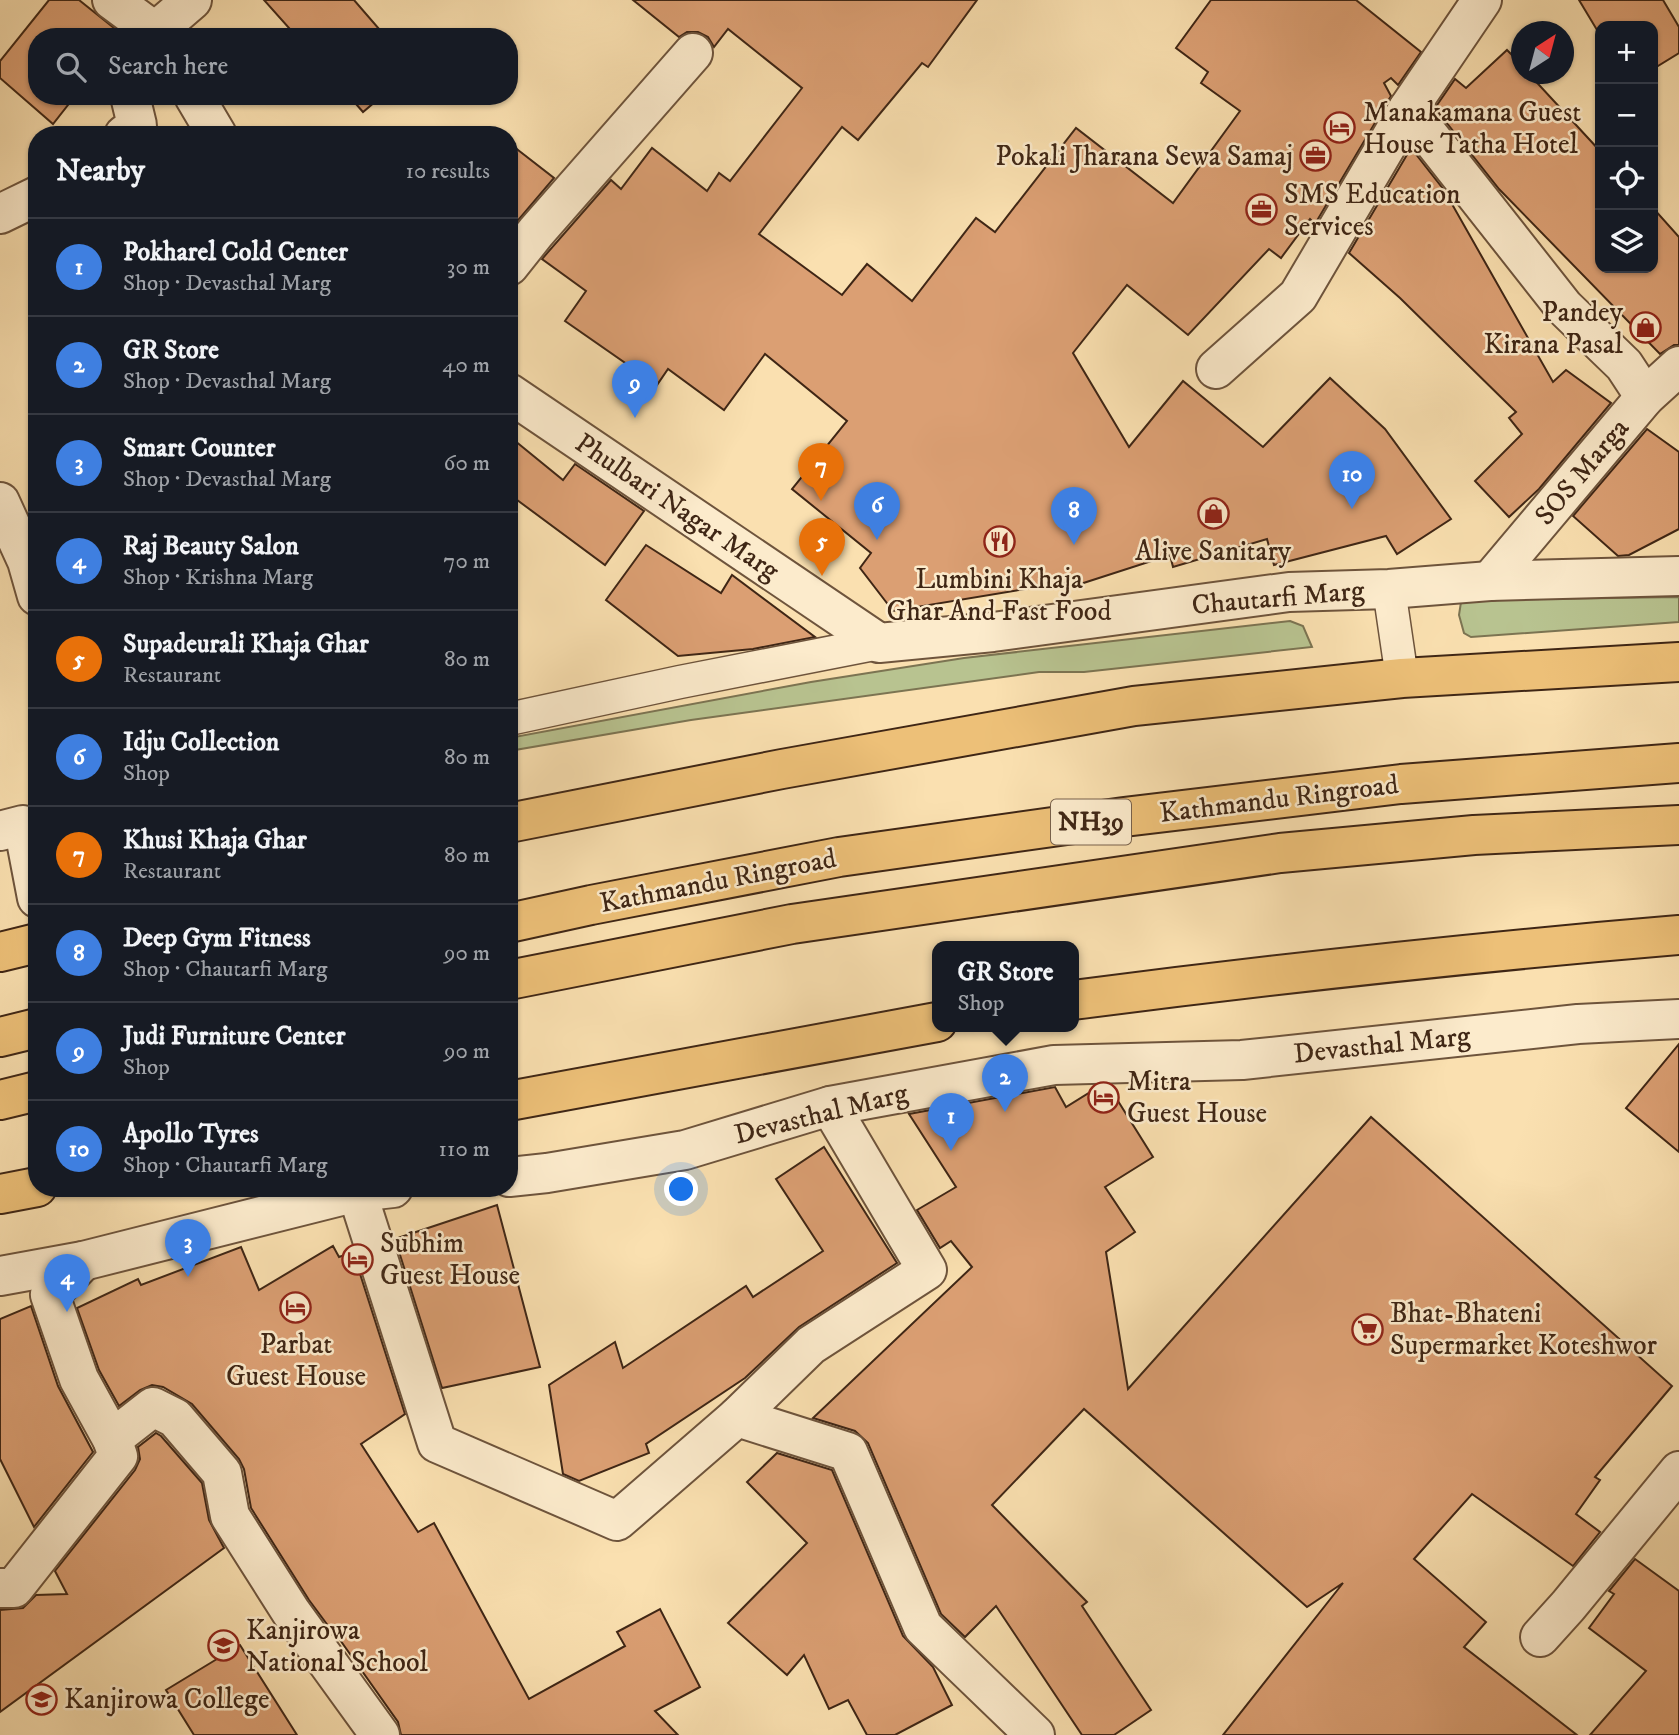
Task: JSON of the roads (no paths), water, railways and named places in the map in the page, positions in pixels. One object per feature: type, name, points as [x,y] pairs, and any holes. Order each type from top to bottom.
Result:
[{"type":"main road","points":[[518,821],[782,769],[1134,706],[1402,678],[1679,662]]},
{"type":"main road","name":"Kathmandu Ringroad","points":[[518,921],[839,857],[1124,817],[1401,784],[1679,763]]},
{"type":"main road","name":"Kathmandu Ringroad","points":[[518,978],[792,924],[1280,852],[1474,835],[1679,825]]},
{"type":"main road","points":[[1079,999],[1343,966],[1679,935]]},
{"type":"main road","points":[[0,952],[28,945]]},
{"type":"main road","points":[[518,1099],[932,1023]]},
{"type":"main road","points":[[0,1037],[28,1030]]},
{"type":"main road","points":[[0,1100],[28,1093]]},
{"type":"main road","points":[[0,1194],[28,1189]]},
{"type":"street","points":[[112,0],[145,28]]},
{"type":"street","points":[[161,28],[192,0]]},
{"type":"street","points":[[1216,369],[1298,296],[1408,109],[1482,0]]},
{"type":"street","points":[[518,255],[693,53]]},
{"type":"street","points":[[132,105],[136,126]]},
{"type":"street","points":[[200,105],[212,126]]},
{"type":"street","points":[[1408,109],[1564,307],[1624,365],[1645,397]]},
{"type":"street","points":[[0,214],[28,200]]},
{"type":"street","name":"SOS Marga","points":[[1489,582],[1645,397],[1679,366]]},
{"type":"street","name":"Phulbari Nagar Marg","points":[[518,399],[879,643]]},
{"type":"street","points":[[0,502],[28,564]]},
{"type":"street","name":"Chautarfi Marg","points":[[879,643],[993,632],[1289,592],[1679,576]]},
{"type":"street","points":[[20,826],[28,860]]},
{"type":"street","name":"Devasthal Marg","points":[[518,1176],[685,1150],[830,1106],[1054,1065],[1241,1060],[1578,1024],[1679,1019]]},
{"type":"street","points":[[377,1197],[437,1443],[617,1521],[737,1417],[811,1345],[927,1270],[830,1106]]},
{"type":"street","points":[[0,1276],[83,1261],[346,1197]]},
{"type":"street","points":[[0,1588],[14,1588],[118,1456],[79,1379],[50,1295],[83,1261]]},
{"type":"street","points":[[111,1438],[153,1407],[174,1418],[222,1473],[230,1516],[290,1612],[380,1735]]},
{"type":"street","points":[[737,1417],[848,1452],[923,1627],[1035,1735]]},
{"type":"street","points":[[1540,1637],[1569,1606],[1679,1471]]},
{"type":"lane","points":[[1389,589],[1402,678]]},
{"type":"lane","points":[[518,717],[879,643]]},
{"type":"place","name":"Manakamana Guest House Tatha Hotel","points":[[1340,128]]},
{"type":"place","name":"Pokali Jharana Sewa Samaj","points":[[1316,156]]},
{"type":"place","name":"SMS Education Services","points":[[1261,210]]},
{"type":"place","name":"Pandey Kirana Pasal","points":[[1646,328]]},
{"type":"place","name":"Judi Furniture Center","points":[[635,418]]},
{"type":"place","name":"Khusi Khaja Ghar","points":[[821,501]]},
{"type":"place","name":"Apollo Tyres","points":[[1352,509]]},
{"type":"place","name":"Alive Sanitary","points":[[1213,514]]},
{"type":"place","name":"Idju Collection","points":[[877,540]]},
{"type":"place","name":"Lumbini Khaja Ghar And Fast Food","points":[[999,542]]},
{"type":"place","name":"Deep Gym Fitness","points":[[1074,545]]},
{"type":"place","name":"Supadeurali Khaja Ghar","points":[[822,576]]},
{"type":"place","name":"Mitra Guest House","points":[[1104,1097]]},
{"type":"place","name":"GR Store","points":[[1005,1112]]},
{"type":"place","name":"Pokharel Cold Center","points":[[951,1151]]},
{"type":"place","name":"Subhim Guest House","points":[[357,1259]]},
{"type":"place","name":"Smart Counter","points":[[188,1277]]},
{"type":"place","name":"Parbat Guest House","points":[[296,1307]]},
{"type":"place","name":"Raj Beauty Salon","points":[[67,1312]]},
{"type":"place","name":"Bhat-Bhateni Supermarket Koteshwor","points":[[1367,1329]]},
{"type":"place","name":"Kanjirowa National School","points":[[223,1646]]},
{"type":"place","name":"Kanjirowa College","points":[[41,1699]]}]
